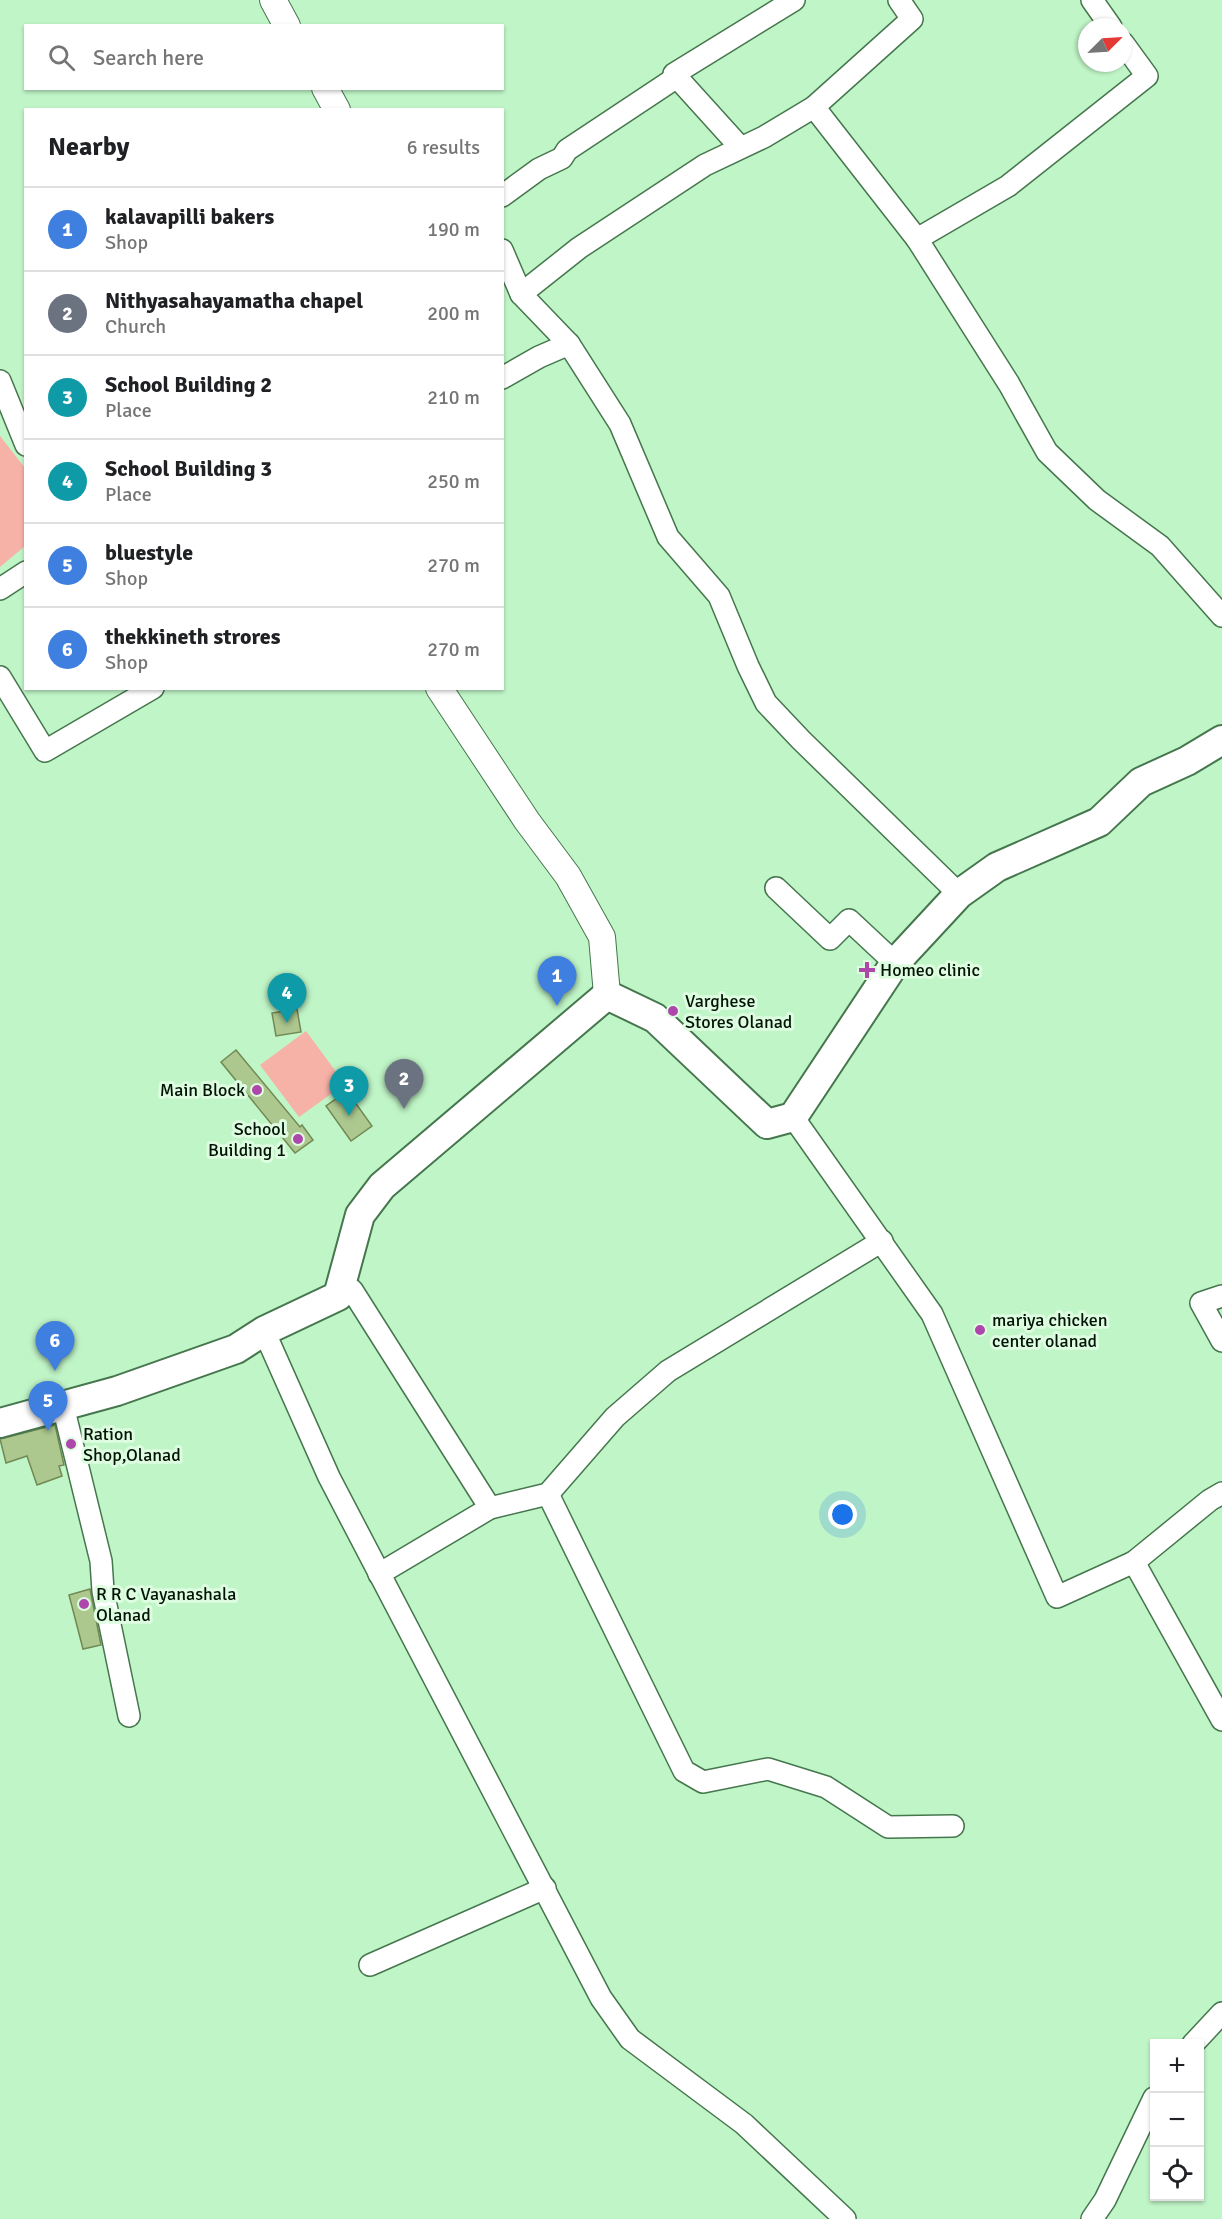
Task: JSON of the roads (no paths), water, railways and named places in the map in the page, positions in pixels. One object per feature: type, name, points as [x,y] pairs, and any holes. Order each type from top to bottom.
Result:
[{"type":"main road","points":[[0,1423],[117,1391],[236,1349],[264,1331],[338,1296],[360,1215],[382,1186],[607,995],[655,1018],[767,1124],[793,1117],[896,963],[959,894],[997,867],[1099,822],[1141,782],[1187,761],[1222,740]]},
{"type":"street","points":[[273,0],[286,24]]},
{"type":"street","points":[[740,147],[674,74],[794,0]]},
{"type":"street","points":[[521,294],[579,248],[705,165],[764,137],[814,107],[912,19],[899,0]]},
{"type":"street","points":[[1092,0],[1105,18]]},
{"type":"street","points":[[917,239],[1008,186],[1147,76],[1132,55]]},
{"type":"street","points":[[504,194],[538,169],[561,158],[567,150],[677,77]]},
{"type":"street","points":[[326,90],[336,108]]},
{"type":"street","points":[[814,107],[917,239],[987,347],[1047,452],[1097,500],[1160,546],[1222,616]]},
{"type":"street","points":[[504,255],[521,294],[569,344],[620,424],[668,537],[719,596],[766,703],[959,894]]},
{"type":"street","points":[[504,377],[539,357],[569,344]]},
{"type":"street","points":[[0,381],[24,440]]},
{"type":"street","points":[[0,589],[24,573]]},
{"type":"street","points":[[0,677],[45,751],[150,690]]},
{"type":"street","points":[[441,690],[527,822],[568,876],[602,937],[607,995]]},
{"type":"street","points":[[776,888],[830,939],[849,920],[896,963]]},
{"type":"street","points":[[793,1117],[932,1314],[1057,1597],[1134,1562],[1222,1492]]},
{"type":"street","points":[[380,1574],[490,1508],[548,1494],[615,1418],[668,1371],[882,1241]]},
{"type":"street","points":[[338,1296],[352,1290],[490,1508]]},
{"type":"street","points":[[1222,1296],[1201,1303],[1222,1341]]},
{"type":"street","points":[[264,1331],[329,1477],[601,1998],[630,2039],[744,2124],[845,2219]]},
{"type":"street","points":[[63,1406],[101,1561],[103,1591],[129,1716]]},
{"type":"street","points":[[548,1494],[684,1771],[703,1782],[768,1769],[826,1788],[888,1827],[953,1826]]},
{"type":"street","points":[[1134,1562],[1222,1720]]},
{"type":"street","points":[[370,1965],[545,1888]]},
{"type":"street","points":[[1197,2039],[1222,2013]]},
{"type":"street","points":[[1092,2219],[1105,2200],[1150,2108]]},
{"type":"place","name":"Homeo clinic","points":[[867,970]]},
{"type":"place","name":"kalavapilli bakers","points":[[557,1006]]},
{"type":"place","name":"Varghese Stores Olanad","points":[[673,1011]]},
{"type":"place","name":"School Building 3","points":[[287,1023]]},
{"type":"place","name":"Main Block","points":[[257,1090]]},
{"type":"place","name":"Nithyasahayamatha chapel","points":[[404,1109]]},
{"type":"place","name":"School Building 2","points":[[349,1116]]},
{"type":"place","name":"School Building 1","points":[[298,1139]]},
{"type":"place","name":"mariya chicken center olanad","points":[[980,1330]]},
{"type":"place","name":"thekkineth strores","points":[[55,1371]]},
{"type":"place","name":"bluestyle","points":[[48,1431]]},
{"type":"place","name":"Ration Shop,Olanad","points":[[71,1444]]},
{"type":"place","name":"R R C Vayanashala Olanad","points":[[84,1604]]}]
